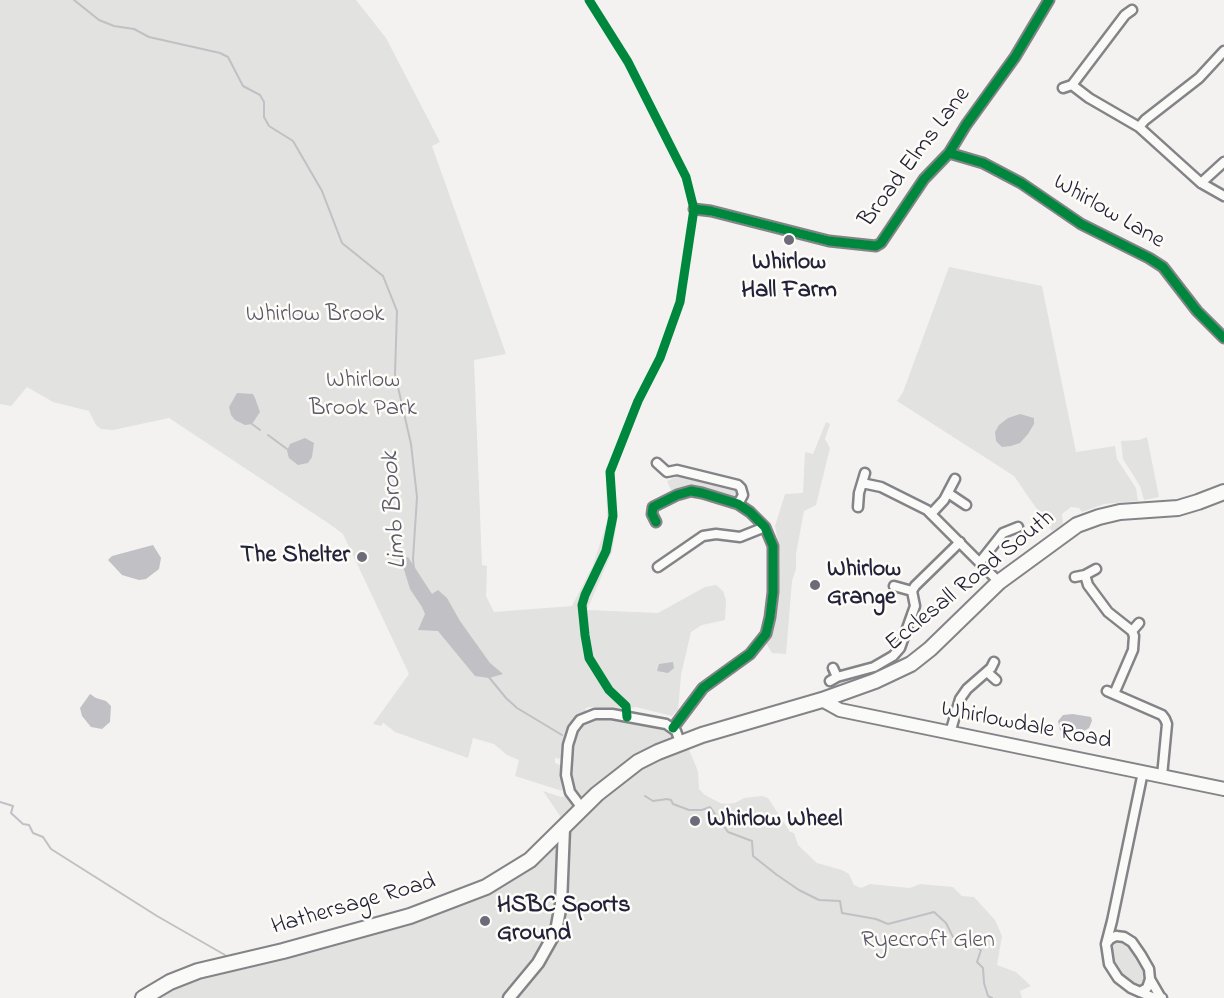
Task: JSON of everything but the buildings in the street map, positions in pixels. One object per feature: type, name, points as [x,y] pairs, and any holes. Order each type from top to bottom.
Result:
[{"type":"main road","name":"Ecclesall Road South","points":[[564,828],[582,808],[638,762],[680,742],[822,700],[875,681],[911,664],[930,649],[999,582],[1077,525],[1120,513],[1178,507],[1224,492]]},
{"type":"main road","name":"Whirlowdale Road","points":[[822,700],[840,710],[1224,789]]},
{"type":"main road","name":"Hathersage Road","points":[[143,998],[170,982],[198,971],[294,948],[439,906],[486,887],[519,868],[541,851],[564,828]]},
{"type":"street","name":"Broad Elms Lane","points":[[694,209],[711,211],[829,241],[876,246],[893,228],[924,178],[949,153],[966,125],[1015,57],[1049,0]]},
{"type":"street","points":[[1063,88],[1072,85],[1125,15],[1132,10]]},
{"type":"street","points":[[1139,128],[1145,120],[1199,78],[1224,51]]},
{"type":"street","points":[[1072,85],[1139,128],[1201,183],[1224,196]]},
{"type":"street","name":"Whirlow Lane","points":[[949,153],[983,164],[1021,183],[1081,224],[1163,267],[1197,311],[1224,338]]},
{"type":"street","points":[[1201,183],[1224,162]]},
{"type":"street","points":[[657,464],[667,472],[677,470],[738,485],[743,495],[738,504]]},
{"type":"street","points":[[858,507],[859,493],[865,473]]},
{"type":"street","points":[[931,514],[948,493],[955,479]]},
{"type":"street","points":[[862,483],[880,487],[922,507],[999,582]]},
{"type":"street","points":[[656,522],[652,514],[653,507],[677,495],[691,491],[717,496],[738,504],[750,512],[765,527],[773,546],[770,616],[765,634],[750,654],[703,688],[673,728]]},
{"type":"street","points":[[948,493],[966,505]]},
{"type":"street","points":[[658,567],[703,536],[716,534],[740,537],[765,527]]},
{"type":"street","points":[[980,562],[1003,533],[1018,527]]},
{"type":"street","points":[[833,675],[874,667],[893,656],[900,648],[915,606],[912,591],[960,542]]},
{"type":"street","points":[[1075,577],[1096,569]]},
{"type":"street","points":[[1085,575],[1088,585],[1108,612],[1132,631],[1134,636],[1133,650],[1110,693],[1162,715],[1165,719],[1167,724],[1162,776]]},
{"type":"street","points":[[894,586],[912,591]]},
{"type":"street","points":[[1132,631],[1139,623]]},
{"type":"street","points":[[950,733],[960,699],[994,662]]},
{"type":"street","points":[[987,672],[996,680]]},
{"type":"street","points":[[582,808],[570,792],[566,776],[568,745],[573,729],[580,720],[595,714],[612,714],[666,724],[673,728],[680,742]]},
{"type":"street","points":[[1143,772],[1106,944],[1109,964],[1118,978],[1131,988],[1152,997],[1162,998]]},
{"type":"street","points":[[510,998],[538,963],[556,930],[561,904],[564,828]]},
{"type":"street","points":[[1112,921],[1124,938]]},
{"type":"street","points":[[1106,944],[1116,936],[1132,942],[1149,969],[1150,979],[1147,988],[1140,992]]},
{"type":"street","points":[[1150,979],[1162,998]]},
{"type":"green space","name":"Whirlow Brook","points":[[0,0],[356,0],[386,38],[440,142],[432,146],[506,354],[474,360],[482,565],[487,566],[486,596],[494,612],[572,606],[593,565],[607,522],[606,467],[612,473],[617,522],[612,552],[587,610],[658,613],[705,587],[716,585],[723,591],[726,600],[725,620],[702,625],[691,632],[681,675],[678,710],[672,716],[636,707],[622,710],[588,707],[585,709],[589,715],[569,727],[563,759],[555,758],[555,763],[560,765],[562,791],[515,776],[519,760],[507,755],[494,744],[473,738],[468,758],[395,732],[383,723],[381,726],[373,724],[409,674],[343,534],[169,418],[113,430],[101,429],[96,425],[89,411],[53,402],[27,387],[11,406],[0,404]]},
{"type":"green space","points":[[949,267],[1042,286],[1076,452],[1115,446],[1117,459],[1136,488],[1138,501],[1104,504],[1082,512],[1079,508],[1071,507],[1062,514],[1063,524],[1052,531],[1014,476],[897,401],[903,392]]},
{"type":"green space","points":[[826,422],[830,424],[825,439],[830,448],[816,505],[804,511],[796,554],[796,569],[792,581],[786,654],[772,653],[766,643],[770,637],[779,576],[780,553],[775,526],[785,494],[803,493],[805,452],[813,454]]},
{"type":"green space","points":[[1147,437],[1159,497],[1144,500],[1140,486],[1123,459],[1121,441]]},
{"type":"green space","points":[[679,476],[734,488],[738,492],[736,497],[686,487],[671,490],[667,481]]},
{"type":"green space","points":[[604,718],[663,727],[672,733],[671,738],[585,797],[580,796],[574,789],[570,770],[574,738],[581,726],[592,720]]},
{"type":"green space","name":"Ryecroft Glen","points":[[686,743],[698,771],[699,789],[705,795],[726,804],[735,803],[744,798],[762,796],[768,798],[790,832],[794,833],[798,845],[817,863],[849,874],[854,885],[861,888],[870,884],[910,888],[920,884],[953,887],[962,896],[974,897],[995,920],[1002,936],[997,965],[1016,972],[1031,986],[1020,991],[1022,998],[514,998],[541,967],[560,934],[567,841],[571,824],[643,765]]},
{"type":"green space","points":[[543,791],[561,797],[569,796],[573,809],[563,821],[558,821],[560,816]]},
{"type":"green space","name":"HSBC Sports Ground","points":[[559,845],[557,896],[551,932],[542,950],[503,998],[158,998],[179,987],[207,977],[424,919],[451,909],[504,884],[543,857]]},
{"type":"green space","points":[[1121,940],[1139,956],[1146,971],[1147,980],[1143,987],[1133,985],[1124,979],[1117,968],[1112,953],[1113,945]]},
{"type":"shaded area","points":[[237,393],[253,394],[255,398],[260,412],[252,424],[245,425],[231,415],[229,407]]},
{"type":"shaded area","points":[[1020,414],[1034,418],[1034,424],[1020,443],[1002,447],[996,441],[995,432],[999,425],[1008,418]]},
{"type":"shaded area","points":[[305,438],[314,443],[312,457],[308,463],[298,465],[289,458],[287,451],[290,444]]},
{"type":"shaded area","points":[[153,545],[161,558],[159,569],[146,579],[139,580],[122,575],[108,560],[112,556]]},
{"type":"shaded area","points":[[408,557],[432,594],[438,590],[447,598],[460,621],[490,663],[503,674],[489,678],[475,676],[438,631],[418,630],[425,614],[410,589],[401,560]]},
{"type":"shaded area","points":[[673,662],[674,668],[668,673],[657,671],[659,664]]},
{"type":"shaded area","points":[[90,694],[106,701],[111,706],[110,722],[102,729],[91,727],[82,716],[80,708]]},
{"type":"shaded area","points":[[1063,715],[1091,717],[1089,728],[1082,732],[1066,733],[1060,730],[1058,721]]},
{"type":"waterway","name":"Limb Brook","points":[[74,0],[99,20],[114,26],[134,29],[149,37],[220,53],[228,57],[243,86],[260,95],[264,102],[264,117],[269,126],[293,141],[322,191],[342,243],[383,276],[397,311],[395,374],[411,444],[417,497],[414,570]]},
{"type":"waterway","points":[[252,424],[260,430]]},
{"type":"waterway","points":[[268,435],[287,449]]},
{"type":"waterway","name":"Limb Brook","points":[[488,676],[517,708],[562,735]]},
{"type":"waterway","name":"Limb Brook","points":[[645,796],[653,801],[671,800],[673,804],[689,810],[702,810],[710,807],[728,832],[752,841],[753,856],[799,890],[819,900],[840,901],[842,913],[876,919],[888,924],[934,912],[946,923],[953,937],[965,940],[981,950],[977,962],[983,968],[984,983],[988,996],[992,998]]},
{"type":"waterway","points":[[0,802],[13,806],[11,813],[23,824],[29,825],[33,833],[43,837],[51,849],[157,916],[225,955]]},
{"type":"cycle path","points":[[589,0],[628,62],[686,177],[694,209],[680,302],[660,358],[638,401],[610,472],[613,516],[606,551],[582,605],[589,658],[609,690],[626,706],[627,717]]},
{"type":"cycle path","points":[[694,209],[711,211],[829,241],[876,246],[881,243],[924,179],[949,153],[966,125],[1015,57],[1049,0]]},
{"type":"cycle path","points":[[949,153],[983,163],[1021,183],[1081,224],[1163,267],[1197,311],[1224,338]]},
{"type":"cycle path","points":[[656,522],[652,514],[653,507],[677,495],[691,491],[702,493],[738,504],[750,512],[765,527],[773,546],[773,592],[766,634],[750,654],[703,688],[673,728]]},
{"type":"place","name":"Whirlow Hall Farm","points":[[789,240]]},
{"type":"place","name":"The Shelter","points":[[362,557]]},
{"type":"place","name":"Whirlow Grange","points":[[815,585]]},
{"type":"place","name":"Whirlow Wheel","points":[[695,821]]},
{"type":"place","name":"HSBC Sports Ground","points":[[485,921]]},
{"type":"park label","name":"Whirlow Brook Park","points":[[363,396]]}]
